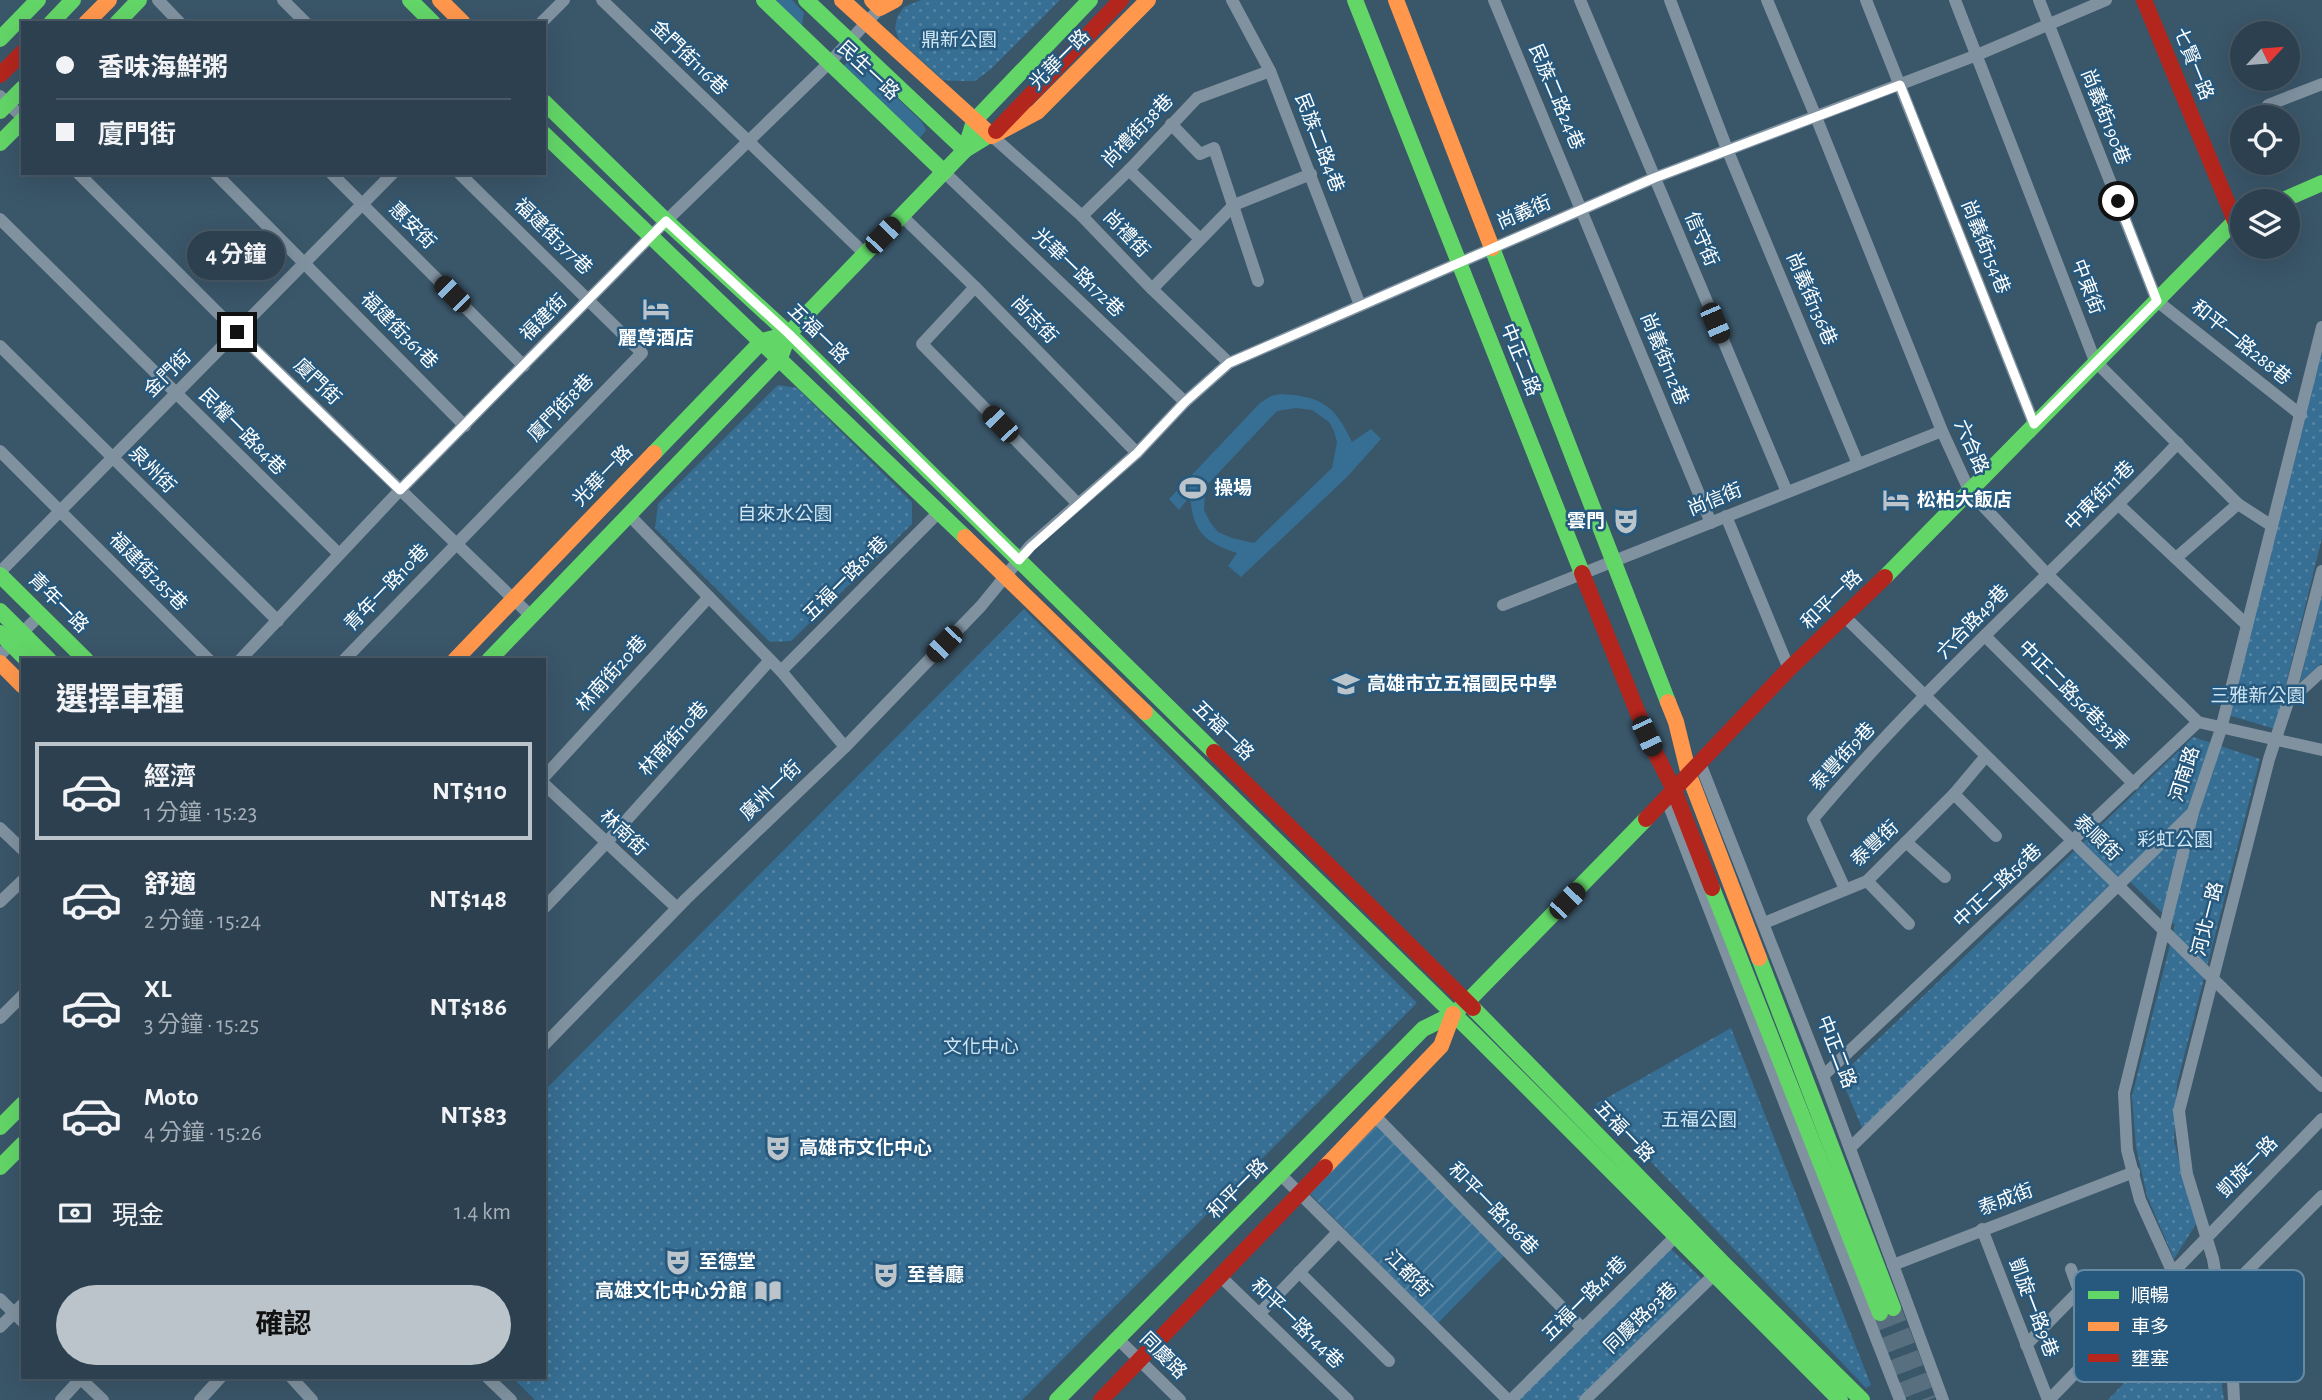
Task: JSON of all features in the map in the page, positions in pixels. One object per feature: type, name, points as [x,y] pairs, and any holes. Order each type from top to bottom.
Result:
[{"type":"street","points":[[0,39],[38,0]]},
{"type":"street","points":[[53,21],[73,0]]},
{"type":"street","points":[[88,21],[109,0]]},
{"type":"street","points":[[119,21],[139,0]]},
{"type":"street","points":[[158,0],[178,21]]},
{"type":"street","points":[[283,0],[304,21]]},
{"type":"street","points":[[410,0],[425,20]]},
{"type":"street","points":[[440,0],[461,21]]},
{"type":"street","points":[[543,21],[564,0]]},
{"type":"street","name":"金門街116巷","points":[[602,0],[865,254]]},
{"type":"street","name":"民生一路","points":[[764,0],[944,172]]},
{"type":"street","name":"民生一路","points":[[806,0],[965,150]]},
{"type":"street","name":"民生一路","points":[[842,0],[865,24],[992,136]]},
{"type":"street","points":[[876,3],[895,0]]},
{"type":"street","name":"光華一路","points":[[965,150],[974,121],[1090,0]]},
{"type":"street","name":"光華一路","points":[[992,136],[1121,0]]},
{"type":"street","name":"光華一路","points":[[491,658],[780,358],[789,334],[965,150],[1037,112],[1148,0]]},
{"type":"street","name":"民族二路4巷","points":[[1232,0],[1270,71],[1360,305]]},
{"type":"street","name":"中正二路","points":[[1355,0],[1670,794],[1900,1400]]},
{"type":"street","name":"中正二路","points":[[1396,0],[1694,769],[1887,1310],[1670,794]]},
{"type":"street","name":"民族二路24巷","points":[[1494,0],[1581,209]]},
{"type":"street","name":"信守街","points":[[1580,0],[1787,492]]},
{"type":"street","name":"尚義街136巷","points":[[1670,0],[1727,149],[1858,464]]},
{"type":"street","name":"六合路","points":[[1767,0],[1942,430],[1970,492],[2047,574],[2198,722],[2322,750]]},
{"type":"street","name":"尚義街154巷","points":[[1866,0],[2034,424]]},
{"type":"street","name":"中東街","points":[[1955,0],[2095,361],[2238,504],[2272,526]]},
{"type":"street","name":"尚義街190巷","points":[[2039,0],[2157,301]]},
{"type":"street","name":"尚義街","points":[[1019,560],[1137,453],[1185,402],[1229,363],[1654,178],[1977,55],[2106,0]]},
{"type":"street","name":"七賢一路","points":[[2144,0],[2230,201]]},
{"type":"street","name":"福建街","points":[[242,658],[400,490],[666,221],[829,63],[865,24],[876,3]]},
{"type":"street","points":[[0,75],[21,54]]},
{"type":"street","name":"尚禮街38巷","points":[[1082,216],[1197,98],[1270,71]]},
{"type":"street","points":[[2268,105],[2322,85]]},
{"type":"street","points":[[21,90],[3,104],[21,118]]},
{"type":"street","name":"五福一路","points":[[546,104],[666,221],[789,334],[1467,1002],[1840,1400]]},
{"type":"street","points":[[0,143],[21,121]]},
{"type":"street","points":[[1171,124],[1200,155],[1214,148],[1258,281]]},
{"type":"street","name":"五福一路","points":[[546,136],[780,358],[1453,1014],[1681,1231]]},
{"type":"street","name":"尚禮街","points":[[992,136],[1082,216],[1152,289],[1229,363]]},
{"type":"street","points":[[1129,170],[1199,238]]},
{"type":"street","name":"光華一路172巷","points":[[944,172],[1185,402]]},
{"type":"street","points":[[1152,289],[1234,205],[1311,174]]},
{"type":"street","name":"廈門街","points":[[80,175],[237,332],[531,617]]},
{"type":"street","name":"福建街361巷","points":[[217,175],[465,426]]},
{"type":"street","name":"惠安街","points":[[333,175],[524,366]]},
{"type":"street","name":"金門街","points":[[0,574],[391,175]]},
{"type":"street","name":"福建街377巷","points":[[460,175],[590,300]]},
{"type":"street","points":[[2300,193],[2322,183]]},
{"type":"street","name":"尚義街112巷","points":[[1581,209],[1711,523]]},
{"type":"street","name":"尚志街","points":[[902,216],[1137,453]]},
{"type":"street","name":"民權一路84巷","points":[[0,219],[339,554]]},
{"type":"street","name":"和平一路","points":[[1057,1400],[1423,1029],[1453,1014],[1467,1002],[1789,669],[1970,492],[2095,361],[2230,228]]},
{"type":"street","points":[[975,287],[922,344],[1078,504]]},
{"type":"street","name":"廈門街8巷","points":[[457,544],[642,353],[590,300]]},
{"type":"street","name":"和平一路288巷","points":[[2157,301],[2301,415]]},
{"type":"street","name":"河南路","points":[[2172,1270],[2140,1200],[2127,1150],[2124,1093],[2193,812],[2221,729],[2322,327]]},
{"type":"street","points":[[762,341],[789,334]]},
{"type":"street","name":"光華一路","points":[[457,658],[762,341]]},
{"type":"street","name":"泉州街","points":[[0,346],[278,621]]},
{"type":"street","name":"尚信街","points":[[1503,605],[1942,430]]},
{"type":"street","name":"中東街11巷","points":[[2047,574],[2119,505],[2178,443]]},
{"type":"street","name":"福建街285巷","points":[[0,451],[207,658]]},
{"type":"street","points":[[2176,558],[2238,504]]},
{"type":"street","points":[[2119,505],[2247,625]]},
{"type":"street","name":"五福一路81巷","points":[[781,671],[939,513]]},
{"type":"street","points":[[629,515],[781,671],[845,747]]},
{"type":"street","points":[[1726,516],[1789,669]]},
{"type":"street","name":"青年一路10巷","points":[[346,658],[457,544]]},
{"type":"street","name":"廣州一街","points":[[546,1043],[677,908],[845,747],[1006,578],[1019,560]]},
{"type":"street","name":"河北一路","points":[[2215,1270],[2187,1174],[2179,1111],[2274,740],[2288,702],[2319,593],[2322,571]]},
{"type":"street","name":"青年一路","points":[[0,574],[84,658]]},
{"type":"street","name":"六合路49巷","points":[[1926,697],[2047,574]]},
{"type":"street","name":"林南街20巷","points":[[546,775],[709,597]]},
{"type":"street","points":[[0,611],[8,641],[25,658]]},
{"type":"street","points":[[8,641],[40,615]]},
{"type":"street","name":"泰順街","points":[[1845,617],[2322,1086]]},
{"type":"street","name":"中正二路56巷33弄","points":[[1985,636],[2134,783]]},
{"type":"street","points":[[8,641],[45,658]]},
{"type":"street","name":"林南街10巷","points":[[546,906],[770,660]]},
{"type":"street","points":[[0,663],[21,683]]},
{"type":"street","points":[[2288,702],[2322,671]]},
{"type":"street","name":"泰豐街9巷","points":[[1845,889],[1813,820],[1926,697]]},
{"type":"street","name":"中正二路56巷","points":[[1823,1076],[2198,722]]},
{"type":"street","name":"泰豐街","points":[[1764,923],[1867,881],[1954,794],[1986,756]]},
{"type":"street","name":"中正二路","points":[[1694,769],[1764,923],[1943,1400]]},
{"type":"street","name":"林南街","points":[[546,786],[677,908]]},
{"type":"street","points":[[1954,794],[1996,836]]},
{"type":"street","points":[[1850,1148],[2193,812]]},
{"type":"street","points":[[0,828],[21,848]]},
{"type":"street","points":[[1906,842],[1945,877]]},
{"type":"street","points":[[1867,881],[1909,924]]},
{"type":"street","points":[[0,902],[21,882]]},
{"type":"street","points":[[0,1018],[21,997]]},
{"type":"street","name":"和平一路","points":[[1101,1400],[1441,1046],[1453,1014]]},
{"type":"street","points":[[0,1126],[21,1106]]},
{"type":"street","name":"和平一路186巷","points":[[1375,1116],[1583,1329]]},
{"type":"street","name":"凱旋一路","points":[[2176,1270],[2322,1119]]},
{"type":"street","points":[[0,1137],[19,1148],[0,1167]]},
{"type":"street","name":"泰成街","points":[[1893,1265],[2134,1172]]},
{"type":"street","name":"江都街","points":[[1281,1175],[1510,1400]]},
{"type":"street","points":[[2248,1270],[2322,1196]]},
{"type":"street","name":"凱旋一路9巷","points":[[1982,1229],[2049,1400]]},
{"type":"street","name":"五福一路41巷","points":[[1510,1400],[1681,1231]]},
{"type":"street","points":[[1259,1314],[1338,1232]]},
{"type":"street","points":[[2071,1269],[2074,1277]]},
{"type":"street","name":"五福一路","points":[[1719,1270],[1862,1400]]},
{"type":"street","name":"同慶路93巷","points":[[1590,1398],[1719,1270]]},
{"type":"street","points":[[1300,1272],[1389,1361]]},
{"type":"street","name":"和平一路144巷","points":[[1219,1275],[1348,1400]]},
{"type":"street","points":[[2026,1345],[2074,1296]]},
{"type":"street","points":[[0,1299],[20,1313],[0,1327]]},
{"type":"street","name":"同慶路","points":[[1118,1339],[1180,1400]]},
{"type":"street","points":[[2049,1400],[2074,1374]]},
{"type":"street","points":[[61,1400],[80,1379]]},
{"type":"street","points":[[82,1379],[103,1400]]},
{"type":"street","points":[[200,1400],[219,1379]]},
{"type":"street","points":[[292,1379],[312,1400]]},
{"type":"street","points":[[488,1379],[502,1397]]},
{"type":"street","name":"河北一路","points":[[2233,1382],[2234,1400]]},
{"type":"green space","points":[[768,0],[792,0],[804,13],[802,25],[797,26]]},
{"type":"green space","name":"鼎新公園","points":[[921,0],[1060,0],[991,69],[975,81],[957,81],[943,80],[899,40],[895,29],[897,17],[904,7]]},
{"type":"green space","points":[[852,59],[858,60],[922,122],[926,130],[920,138],[843,66]]},
{"type":"green space","name":"三雅新公園","points":[[2322,351],[2322,538],[2275,729],[2228,715]]},
{"type":"green space","name":"自來水公園","points":[[778,385],[797,388],[912,502],[912,524],[791,641],[770,642],[655,528],[658,504]]},
{"type":"green space","name":"操場","points":[[1280,394],[1306,397],[1325,405],[1339,419],[1352,442],[1371,429],[1381,439],[1347,477],[1241,577],[1228,566],[1237,553],[1208,540],[1197,527],[1190,496],[1179,510],[1169,499],[1260,403]],"holes":[[[1296,408],[1312,410],[1329,422],[1334,431],[1337,442],[1332,468],[1254,543],[1218,532],[1204,510],[1207,485],[1277,411]]]},
{"type":"green space","points":[[2322,598],[2322,663],[2300,682],[2320,599]]},
{"type":"green space","name":"文化中心","points":[[1024,609],[1417,1003],[1022,1400],[535,1400],[514,1379],[546,1379],[546,1089]]},
{"type":"green space","name":"彩虹公園","points":[[2193,737],[2260,759],[2177,1084],[2174,1141],[2196,1224],[2174,1259],[2147,1196],[2136,1147],[2132,1096],[2175,925],[2123,875],[1862,1128],[1840,1076]]},
{"type":"green space","name":"五福公園","points":[[1731,1028],[1871,1385],[1866,1388],[1596,1104]]},
{"type":"green space","points":[[1378,1124],[1505,1255],[1438,1323],[1309,1193]]},
{"type":"green space","points":[[1670,1248],[1702,1279],[1581,1400],[1516,1400]]},
{"type":"green space","points":[[2125,1382],[2221,1382],[2224,1400],[2108,1400]]},
{"type":"tunnel","points":[[1893,1308],[1928,1400]]},
{"type":"tunnel","points":[[1880,1313],[1914,1400]]},
{"type":"traffic: fast","points":[[0,39],[38,0]]},
{"type":"traffic: fast","points":[[53,21],[73,0]]},
{"type":"traffic: fast","points":[[119,21],[139,0]]},
{"type":"traffic: fast","points":[[410,0],[431,21]]},
{"type":"traffic: fast","points":[[764,0],[944,172]]},
{"type":"traffic: fast","points":[[806,0],[965,150]]},
{"type":"traffic: fast","points":[[965,150],[974,121],[1090,0]]},
{"type":"traffic: fast","points":[[1355,0],[1582,573]]},
{"type":"traffic: fast","points":[[0,111],[21,90]]},
{"type":"traffic: fast","points":[[546,104],[666,221],[789,334],[1214,752]]},
{"type":"traffic: fast","points":[[0,143],[21,122]]},
{"type":"traffic: fast","points":[[491,658],[780,358],[789,334],[803,318],[965,150],[996,131]]},
{"type":"traffic: fast","points":[[546,136],[965,537]]},
{"type":"traffic: fast","points":[[2300,193],[2322,183]]},
{"type":"traffic: fast","points":[[1885,577],[2230,226]]},
{"type":"traffic: fast","points":[[1492,248],[1668,702]]},
{"type":"traffic: fast","points":[[654,453],[762,341],[789,334]]},
{"type":"traffic: fast","points":[[0,575],[84,658]]},
{"type":"traffic: fast","points":[[0,611],[47,658]]},
{"type":"traffic: fast","points":[[0,633],[25,658]]},
{"type":"traffic: fast","points":[[1145,712],[1476,1036],[1840,1400]]},
{"type":"traffic: fast","points":[[1057,1400],[1423,1029],[1453,1014],[1467,1002],[1646,819]]},
{"type":"traffic: fast","points":[[1712,888],[1880,1313]]},
{"type":"traffic: fast","points":[[1759,958],[1893,1308]]},
{"type":"traffic: fast","points":[[1473,1008],[1724,1264],[1862,1400]]},
{"type":"traffic: fast","points":[[0,1127],[21,1106]]},
{"type":"traffic: fast","points":[[0,1167],[21,1146]]},
{"type":"traffic: slow","points":[[88,21],[109,0]]},
{"type":"traffic: slow","points":[[440,0],[461,21]]},
{"type":"traffic: slow","points":[[842,0],[992,136],[1037,112],[1148,0]]},
{"type":"traffic: slow","points":[[872,0],[880,8],[895,0]]},
{"type":"traffic: slow","points":[[1396,0],[1492,248]]},
{"type":"traffic: slow","points":[[457,658],[654,453]]},
{"type":"traffic: slow","points":[[965,537],[1145,712]]},
{"type":"traffic: slow","points":[[0,663],[21,684]]},
{"type":"traffic: slow","points":[[1668,702],[1676,722],[1689,775],[1759,958]]},
{"type":"traffic: slow","points":[[1325,1167],[1441,1046],[1453,1014]]},
{"type":"traffic: jam","points":[[996,131],[1121,0]]},
{"type":"traffic: jam","points":[[2144,0],[2230,209]]},
{"type":"traffic: jam","points":[[0,75],[21,54]]},
{"type":"traffic: jam","points":[[1582,573],[1647,736],[1674,790],[1712,888]]},
{"type":"traffic: jam","points":[[1646,819],[1789,669],[1885,577]]},
{"type":"traffic: jam","points":[[1214,752],[1473,1008]]},
{"type":"traffic: jam","points":[[1101,1400],[1325,1167]]},
{"type":"place","name":"麗尊酒店","points":[[656,309]]},
{"type":"place","name":"操場","points":[[1193,488]]},
{"type":"place","name":"松柏大飯店","points":[[1896,500]]},
{"type":"place","name":"雲門","points":[[1626,521]]},
{"type":"place","name":"高雄市立五福國民中學","points":[[1346,684]]},
{"type":"place","name":"高雄市文化中心","points":[[778,1148]]},
{"type":"place","name":"至德堂","points":[[678,1262]]},
{"type":"place","name":"至善廳","points":[[886,1275]]},
{"type":"place","name":"高雄文化中心分館","points":[[768,1291]]},
{"type":"route","points":[[237,332],[400,490],[666,221],[789,334],[1019,560],[1137,453],[1185,402],[1229,363],[1654,178],[1900,85],[2034,424],[2157,301],[2118,201]]}]
